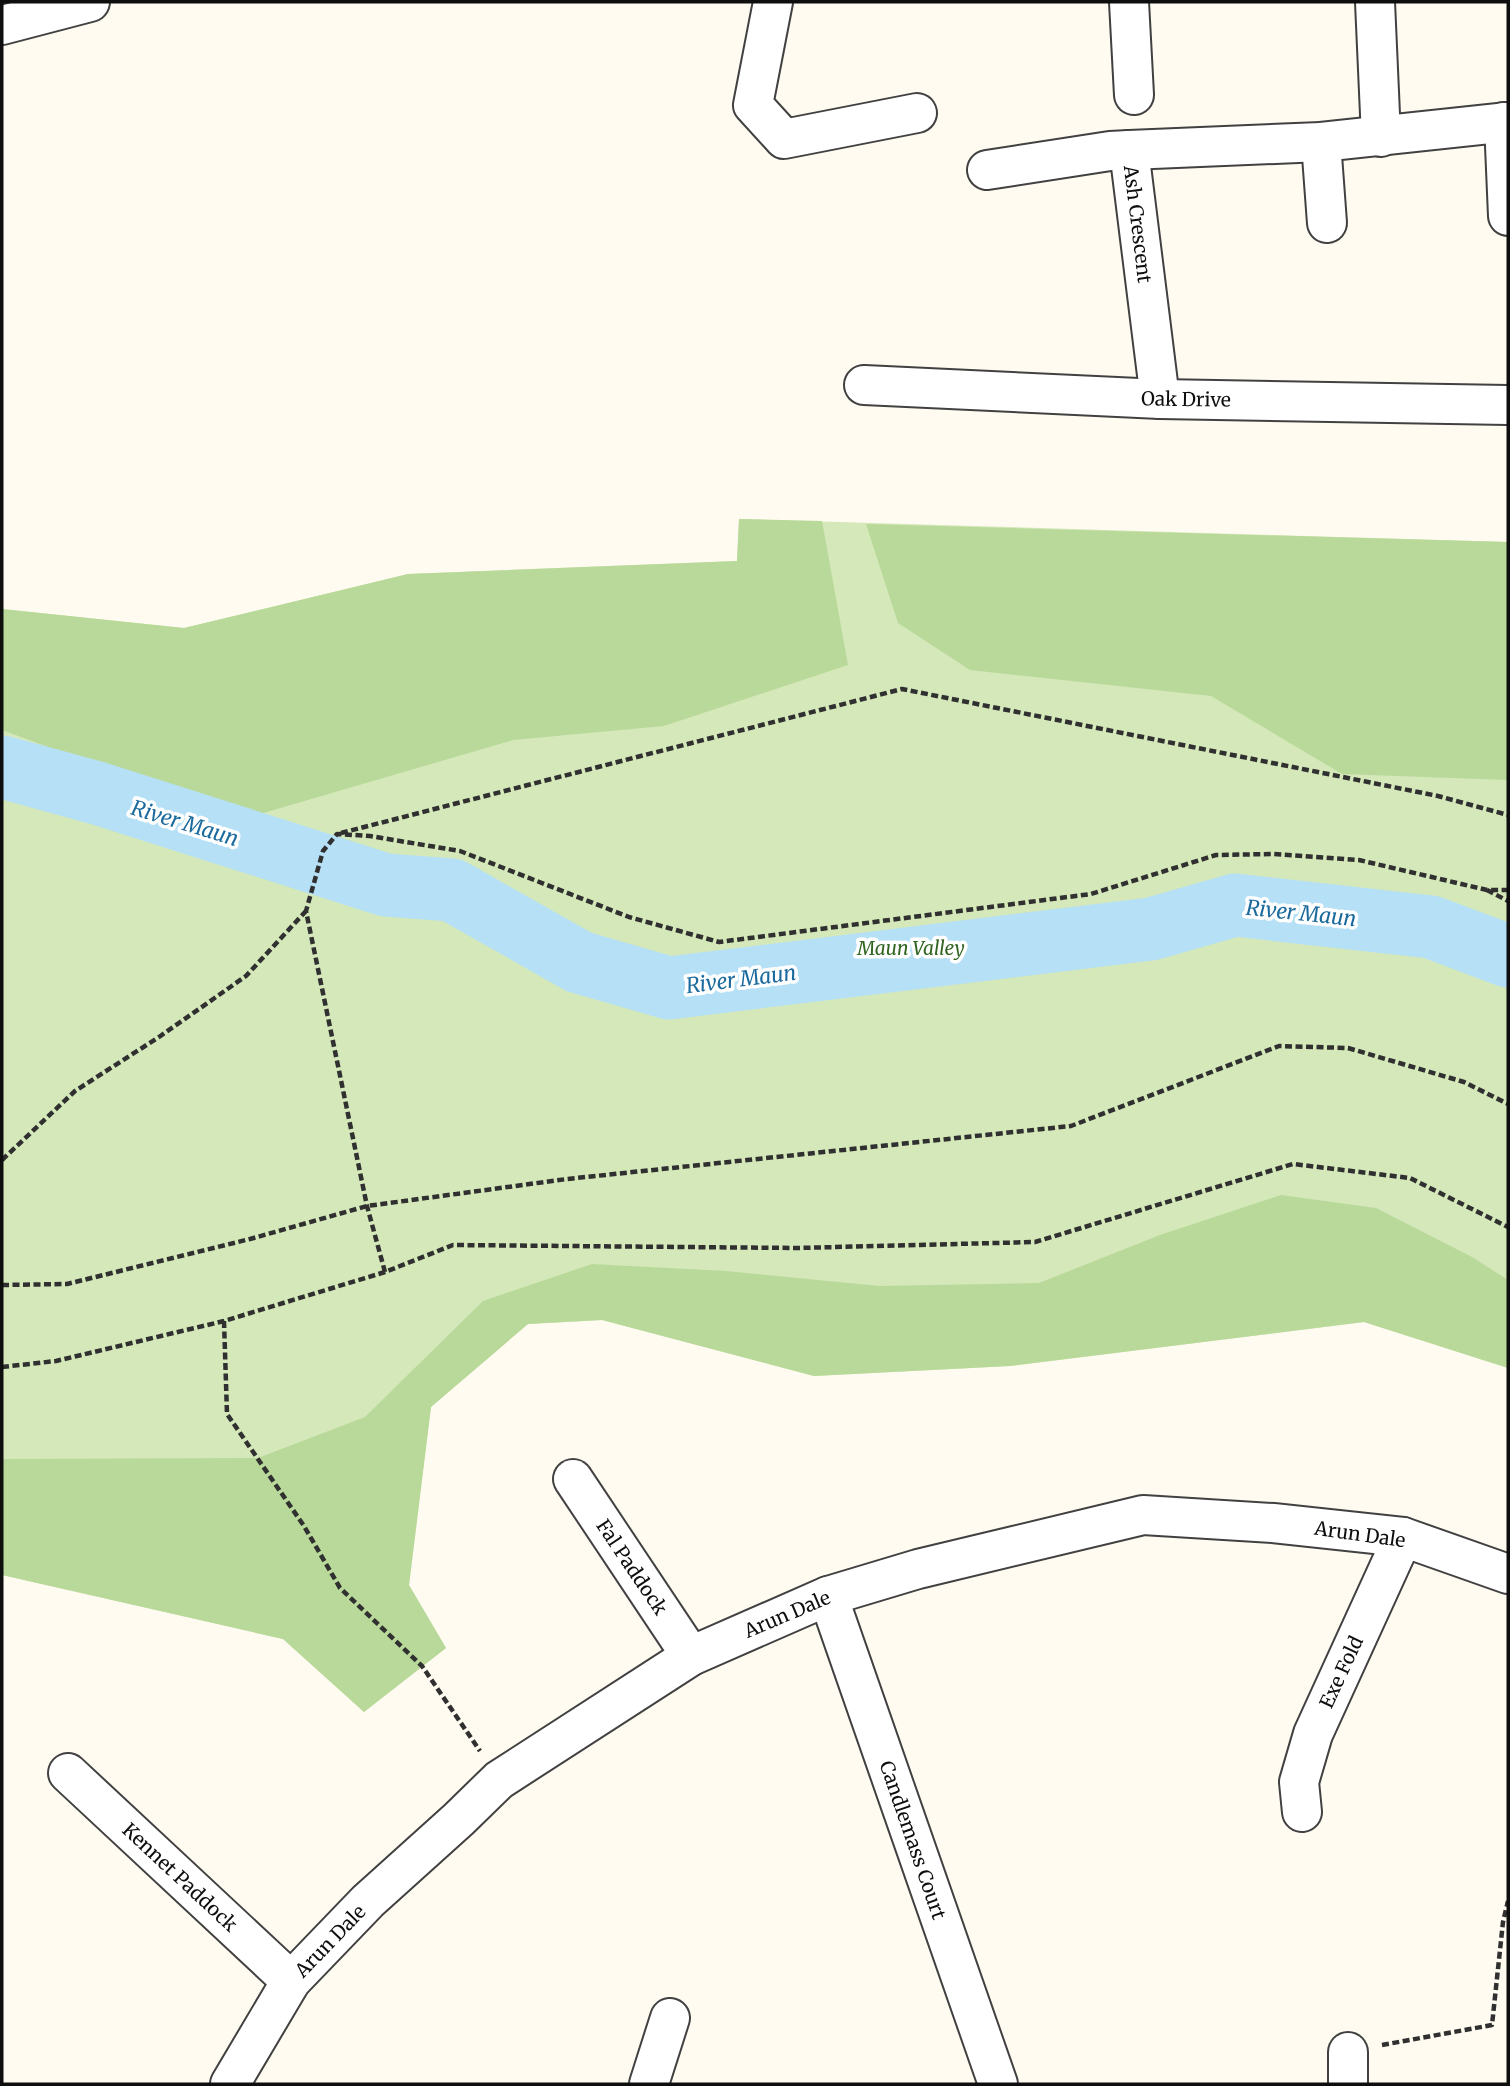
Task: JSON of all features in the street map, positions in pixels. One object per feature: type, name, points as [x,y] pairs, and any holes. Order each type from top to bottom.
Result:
[{"type":"street","points":[[2,25],[90,2]]},
{"type":"street","points":[[773,2],[753,105],[784,139],[917,113]]},
{"type":"street","points":[[1129,2],[1134,95]]},
{"type":"street","points":[[1375,2],[1381,136]]},
{"type":"street","points":[[1129,150],[1321,142],[1506,122],[1508,216]]},
{"type":"street","points":[[1321,142],[1327,223]]},
{"type":"street","name":"Ash Crescent","points":[[987,170],[1129,150],[1160,399]]},
{"type":"street","name":"Oak Drive","points":[[864,385],[1160,399],[1508,405]]},
{"type":"street","name":"Fal Paddock","points":[[573,1479],[691,1656]]},
{"type":"street","name":"Arun Dale","points":[[230,2084],[291,1981],[368,1901],[499,1780],[691,1656],[828,1596],[918,1569],[1143,1515],[1273,1523],[1403,1537],[1508,1574]]},
{"type":"street","name":"Exe Fold","points":[[1302,1812],[1299,1783],[1313,1734],[1403,1537]]},
{"type":"street","name":"Candlemass Court","points":[[828,1596],[998,2084]]},
{"type":"street","name":"Kennet Paddock","points":[[68,1773],[291,1981]]},
{"type":"street","points":[[649,2084],[670,2018]]},
{"type":"path","points":[[2,1160],[75,1091],[246,976],[306,911],[323,851],[337,834],[902,689],[1438,796],[1508,815]]},
{"type":"path","points":[[337,834],[370,836],[460,852],[629,917],[719,942],[1091,894],[1216,855],[1273,854],[1359,860],[1487,890],[1508,890]]},
{"type":"path","points":[[1487,890],[1508,901]]},
{"type":"path","points":[[306,911],[367,1206],[384,1272]]},
{"type":"path","points":[[2,1285],[67,1284],[250,1239],[367,1206],[567,1179],[1071,1126],[1279,1046],[1349,1048],[1464,1082],[1508,1104]]},
{"type":"path","points":[[2,1367],[56,1361],[224,1321],[384,1272],[453,1245],[797,1248],[1035,1242],[1293,1164],[1410,1178],[1508,1227]]},
{"type":"path","points":[[224,1321],[228,1414],[304,1526],[340,1588],[422,1666],[499,1780]]},
{"type":"path","points":[[1348,2068],[1492,2025],[1503,1922],[1508,1901]]},
{"type":"green space","name":"Maun Valley","points":[[739,519],[1508,542],[1508,1368],[1364,1322],[1010,1366],[814,1376],[602,1320],[528,1324],[431,1407],[409,1585],[446,1648],[364,1712],[283,1639],[2,1575],[2,609],[184,628],[408,574],[737,561]]},
{"type":"green space","points":[[739,519],[822,521],[848,665],[664,726],[513,740],[250,817],[132,778],[2,730],[2,609],[184,628],[408,574],[737,561]]},
{"type":"green space","points":[[866,524],[1508,542],[1508,780],[1342,774],[1211,696],[970,670],[898,623]]},
{"type":"green space","points":[[1281,1195],[1376,1208],[1472,1257],[1508,1280],[1508,1368],[1364,1322],[1010,1366],[814,1376],[602,1320],[528,1324],[431,1407],[409,1585],[446,1648],[364,1712],[283,1639],[2,1575],[2,1459],[258,1458],[365,1417],[483,1301],[592,1264],[726,1271],[879,1286],[1039,1283],[1160,1235]]},
{"type":"waterway","name":"River Maun","points":[[2,767],[97,793],[386,885],[452,890],[579,962],[669,988],[1151,929],[1235,905],[1431,927],[1508,956]]}]
